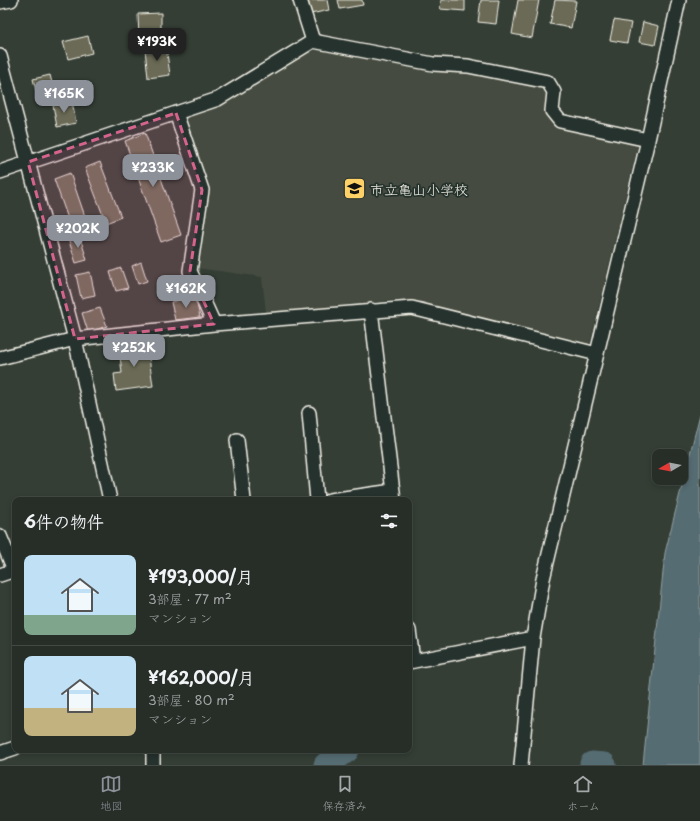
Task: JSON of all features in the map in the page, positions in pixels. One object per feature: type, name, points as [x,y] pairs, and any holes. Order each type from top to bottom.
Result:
[{"type":"street","points":[[0,2],[11,0]]},
{"type":"street","points":[[300,0],[313,41]]},
{"type":"street","points":[[521,765],[533,638],[542,579],[648,140],[679,0]]},
{"type":"street","points":[[0,172],[218,99],[313,41],[433,64],[468,66],[548,82],[554,92],[552,112],[560,122],[648,140]]},
{"type":"street","points":[[0,56],[75,339],[109,497]]},
{"type":"street","points":[[176,113],[202,190],[190,271],[214,324]]},
{"type":"street","points":[[0,358],[75,339],[214,324],[371,310],[412,308],[597,354]]},
{"type":"street","points":[[368,497],[394,495],[371,310]]},
{"type":"street","points":[[309,412],[317,497]]},
{"type":"street","points":[[237,440],[244,497]]},
{"type":"street","points":[[0,536],[12,563]]},
{"type":"street","points":[[0,575],[12,571]]},
{"type":"street","points":[[412,661],[533,638]]},
{"type":"street","points":[[0,753],[12,749]]},
{"type":"street","points":[[153,753],[153,765]]},
{"type":"highlighted area","points":[[176,113],[202,190],[190,271],[214,324],[75,339],[28,162]]},
{"type":"shaded area","name":"市立亀山小学校","points":[[325,49],[468,72],[543,87],[547,94],[546,114],[554,124],[638,144],[590,343],[586,345],[395,300],[266,313],[262,277],[196,268],[208,190],[184,124],[187,117],[222,104],[302,53]]},
{"type":"water","points":[[700,414],[700,765],[643,765],[665,553],[682,485],[688,485],[688,462]]},
{"type":"building","points":[[308,0],[327,0],[329,10],[311,14]]},
{"type":"building","points":[[338,0],[362,0],[363,5],[340,9]]},
{"type":"building","points":[[441,0],[465,0],[465,11],[440,9]]},
{"type":"building","points":[[481,0],[499,0],[496,24],[478,22]]},
{"type":"building","points":[[518,0],[539,0],[532,38],[512,34]]},
{"type":"building","points":[[555,0],[576,1],[571,28],[550,24]]},
{"type":"building","points":[[161,13],[161,39],[139,39],[138,14]]},
{"type":"building","points":[[614,20],[631,23],[627,43],[610,40]]},
{"type":"building","points":[[643,22],[659,26],[655,45],[639,42]]},
{"type":"building","points":[[88,36],[92,53],[68,59],[63,42]]},
{"type":"building","points":[[166,46],[170,75],[148,78],[145,49]]},
{"type":"building","points":[[50,75],[56,98],[39,102],[33,79]]},
{"type":"building","points":[[72,101],[76,123],[57,127],[53,105]]},
{"type":"building","points":[[145,133],[181,235],[161,242],[125,141]]},
{"type":"building","points":[[100,162],[121,217],[106,223],[85,168]]},
{"type":"building","points":[[70,173],[89,228],[73,233],[54,179]]},
{"type":"building","points":[[79,234],[87,260],[76,263],[68,238]]},
{"type":"building","points":[[141,262],[147,281],[138,284],[132,266]]},
{"type":"building","points":[[121,268],[128,288],[116,291],[110,272]]},
{"type":"building","points":[[90,272],[95,295],[81,298],[76,275]]},
{"type":"building","points":[[195,296],[200,317],[175,320],[171,302]]},
{"type":"building","points":[[100,308],[107,326],[88,332],[82,313]]},
{"type":"building","points":[[147,343],[153,386],[116,391],[114,374],[122,373],[119,347]]},
{"type":"waterway","points":[[326,765],[343,753]]},
{"type":"waterway","points":[[592,764],[604,765]]},
{"type":"place","name":"市立亀山小学校","points":[[354,189]]}]
